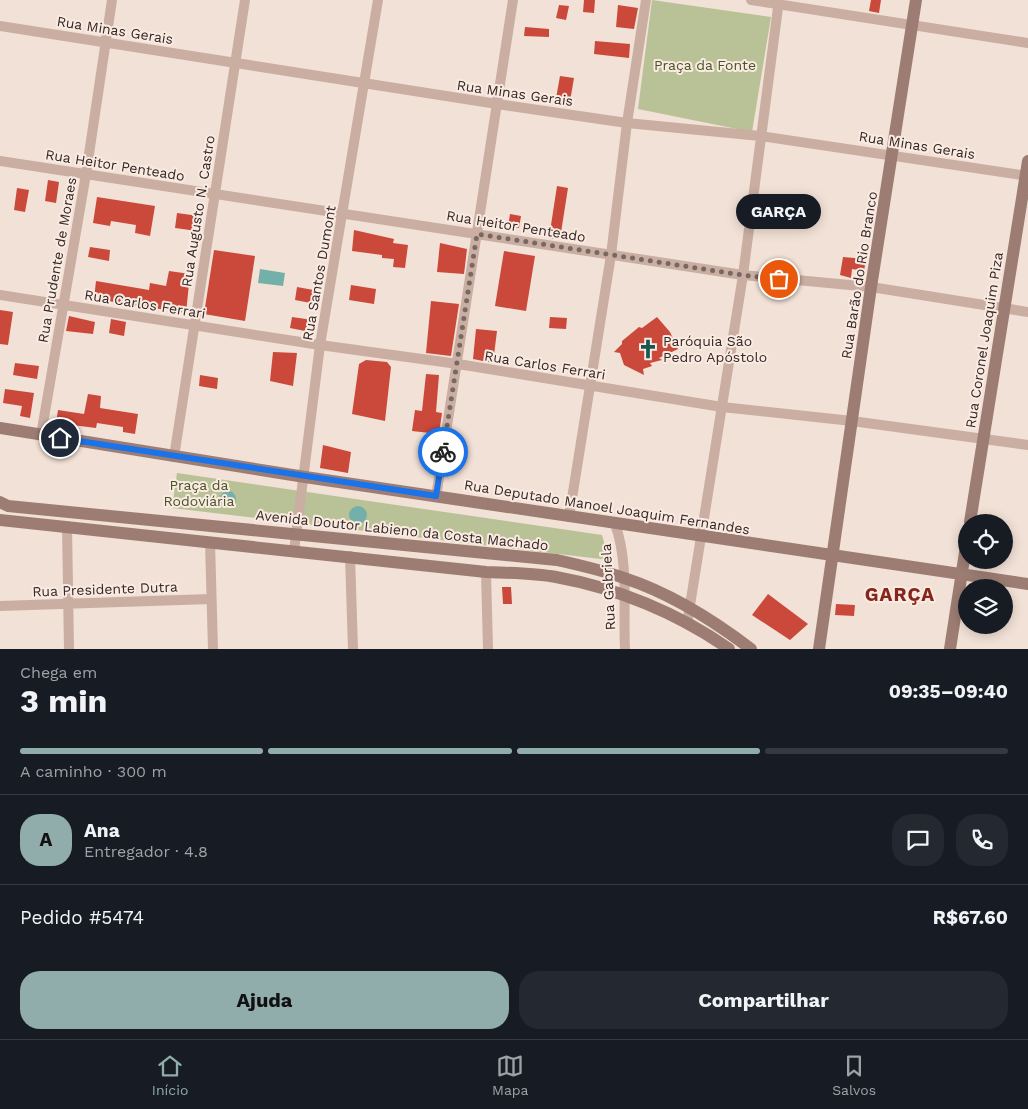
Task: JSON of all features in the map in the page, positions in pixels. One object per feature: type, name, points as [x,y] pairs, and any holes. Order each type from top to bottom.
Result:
[{"type":"main road","name":"Rua Barão do Rio Branco","points":[[819,649],[916,0]]},
{"type":"main road","name":"Rua Coronel Joaquim Piza","points":[[971,514],[1028,161]]},
{"type":"main road","name":"Rua Deputado Manoel Joaquim Fernandes","points":[[0,428],[305,477],[1028,584]]},
{"type":"main road","name":"Rua Deputado Manoel Joaquim Fernandes","points":[[0,436],[13,432],[38,434]]},
{"type":"main road","name":"Avenida Doutor Labieno da Costa Machado","points":[[0,502],[8,506],[557,560],[624,578],[691,609],[751,649]]},
{"type":"main road","points":[[0,520],[486,572],[554,576],[645,603],[687,624],[729,649]]},
{"type":"main road","points":[[950,649],[963,569]]},
{"type":"street","name":"Rua Prudente de Moraes","points":[[38,434],[64,305],[112,0]]},
{"type":"street","name":"Rua Augusto N. Castro","points":[[174,457],[245,0]]},
{"type":"street","name":"Rua Santos Dumont","points":[[294,551],[305,477],[320,345],[378,0]]},
{"type":"street","points":[[436,496],[513,0]]},
{"type":"street","points":[[569,517],[611,255],[627,123],[646,0]]},
{"type":"street","points":[[751,0],[779,1],[1028,43]]},
{"type":"street","points":[[687,624],[691,609],[742,275],[779,1]]},
{"type":"street","name":"Rua Minas Gerais","points":[[0,26],[365,84],[627,123],[760,136],[1027,176]]},
{"type":"street","name":"Rua Heitor Penteado","points":[[0,161],[742,275],[872,287],[1028,312]]},
{"type":"street","name":"Rua Carlos Ferrari","points":[[0,296],[458,364],[722,407],[852,421],[1028,445]]},
{"type":"street","name":"Rua Gabriela","points":[[615,524],[621,540],[624,578],[625,649]]},
{"type":"street","points":[[67,526],[69,649]]},
{"type":"street","points":[[210,542],[213,649]]},
{"type":"street","points":[[350,556],[353,649]]},
{"type":"street","points":[[486,572],[488,649]]},
{"type":"street","name":"Rua Presidente Dutra","points":[[0,606],[211,599]]},
{"type":"green space","name":"Praça da Fonte","points":[[652,0],[771,17],[752,132],[638,109]]},
{"type":"green space","name":"Praça da Rodoviária","points":[[177,473],[602,535],[609,560],[172,508]]},
{"type":"water","points":[[260,269],[285,273],[283,286],[258,283]]},
{"type":"water","points":[[228,491],[234,493],[236,499],[234,505],[228,507],[222,505],[220,499],[222,493]]},
{"type":"water","points":[[354,506],[362,506],[367,511],[365,522],[354,524],[349,519],[349,511]]},
{"type":"building","points":[[584,0],[595,0],[594,13],[583,12]]},
{"type":"building","points":[[871,0],[881,0],[879,13],[869,11]]},
{"type":"building","points":[[559,5],[569,6],[566,20],[556,18]]},
{"type":"building","points":[[618,5],[638,8],[634,29],[616,27]]},
{"type":"building","points":[[525,27],[549,29],[549,37],[524,36]]},
{"type":"building","points":[[595,41],[630,44],[629,58],[594,54]]},
{"type":"building","points":[[560,76],[574,78],[569,107],[555,104]]},
{"type":"building","points":[[48,180],[59,182],[56,203],[45,201]]},
{"type":"building","points":[[557,186],[568,188],[560,239],[549,238]]},
{"type":"building","points":[[17,188],[29,190],[25,212],[14,210]]},
{"type":"building","points":[[97,197],[155,206],[150,236],[135,233],[136,225],[111,221],[110,226],[93,223]]},
{"type":"building","points":[[177,213],[199,216],[197,231],[175,228]]},
{"type":"building","points":[[510,214],[521,216],[519,228],[508,226]]},
{"type":"building","points":[[354,230],[394,239],[393,243],[408,245],[405,268],[393,267],[394,259],[382,258],[382,255],[352,251]]},
{"type":"building","points":[[440,243],[467,249],[464,274],[437,272]]},
{"type":"building","points":[[90,247],[110,250],[109,261],[88,257]]},
{"type":"building","points":[[214,250],[255,256],[245,321],[204,314]]},
{"type":"building","points":[[504,251],[535,256],[526,311],[495,306]]},
{"type":"building","points":[[843,257],[866,259],[864,271],[852,269],[851,278],[840,275]]},
{"type":"building","points":[[169,271],[190,274],[186,313],[94,299],[96,281],[149,290],[150,283],[166,286]]},
{"type":"building","points":[[351,285],[376,289],[374,304],[349,300]]},
{"type":"building","points":[[297,287],[319,291],[316,304],[295,300]]},
{"type":"building","points":[[431,301],[459,304],[451,356],[426,353]]},
{"type":"building","points":[[0,310],[13,312],[8,345],[0,344]]},
{"type":"building","points":[[69,316],[95,322],[93,334],[66,331]]},
{"type":"building","points":[[292,317],[313,320],[310,332],[290,328]]},
{"type":"building","points":[[550,317],[567,318],[566,329],[549,328]]},
{"type":"building","name":"Paróquia São Pedro Apóstolo","points":[[657,317],[670,332],[678,349],[659,358],[662,360],[650,363],[652,366],[643,369],[644,375],[624,365],[620,353],[614,352],[622,344],[622,341],[639,327],[642,328]]},
{"type":"building","points":[[111,319],[126,322],[124,336],[109,333]]},
{"type":"building","points":[[476,329],[497,331],[493,363],[473,359]]},
{"type":"building","points":[[273,352],[297,353],[293,386],[270,381]]},
{"type":"building","points":[[366,360],[387,362],[391,367],[385,421],[352,414],[359,364]]},
{"type":"building","points":[[15,363],[39,366],[37,379],[13,375]]},
{"type":"building","points":[[426,374],[439,375],[436,412],[442,413],[439,434],[412,431],[415,410],[422,411]]},
{"type":"building","points":[[200,375],[218,378],[217,389],[199,386]]},
{"type":"building","points":[[5,389],[34,393],[30,418],[20,416],[22,406],[3,403]]},
{"type":"building","points":[[88,394],[101,396],[100,408],[138,414],[135,434],[123,432],[123,427],[97,423],[96,428],[56,423],[58,410],[84,414]]},
{"type":"building","points":[[323,445],[351,452],[348,473],[320,468]]},
{"type":"building","points":[[502,587],[511,587],[512,604],[503,604]]},
{"type":"building","points":[[768,594],[808,624],[790,640],[752,615]]},
{"type":"building","points":[[836,604],[855,605],[854,616],[835,615]]},
{"type":"way so far","points":[[443,452],[477,234],[779,279]]},
{"type":"place","name":"GARÇA","points":[[779,279]]},
{"type":"place","name":"Paróquia São Pedro Apóstolo","points":[[648,349]]},
{"type":"district","name":"GARÇA","points":[[900,594]]},
{"type":"route","points":[[60,438],[436,496],[443,452]]}]
